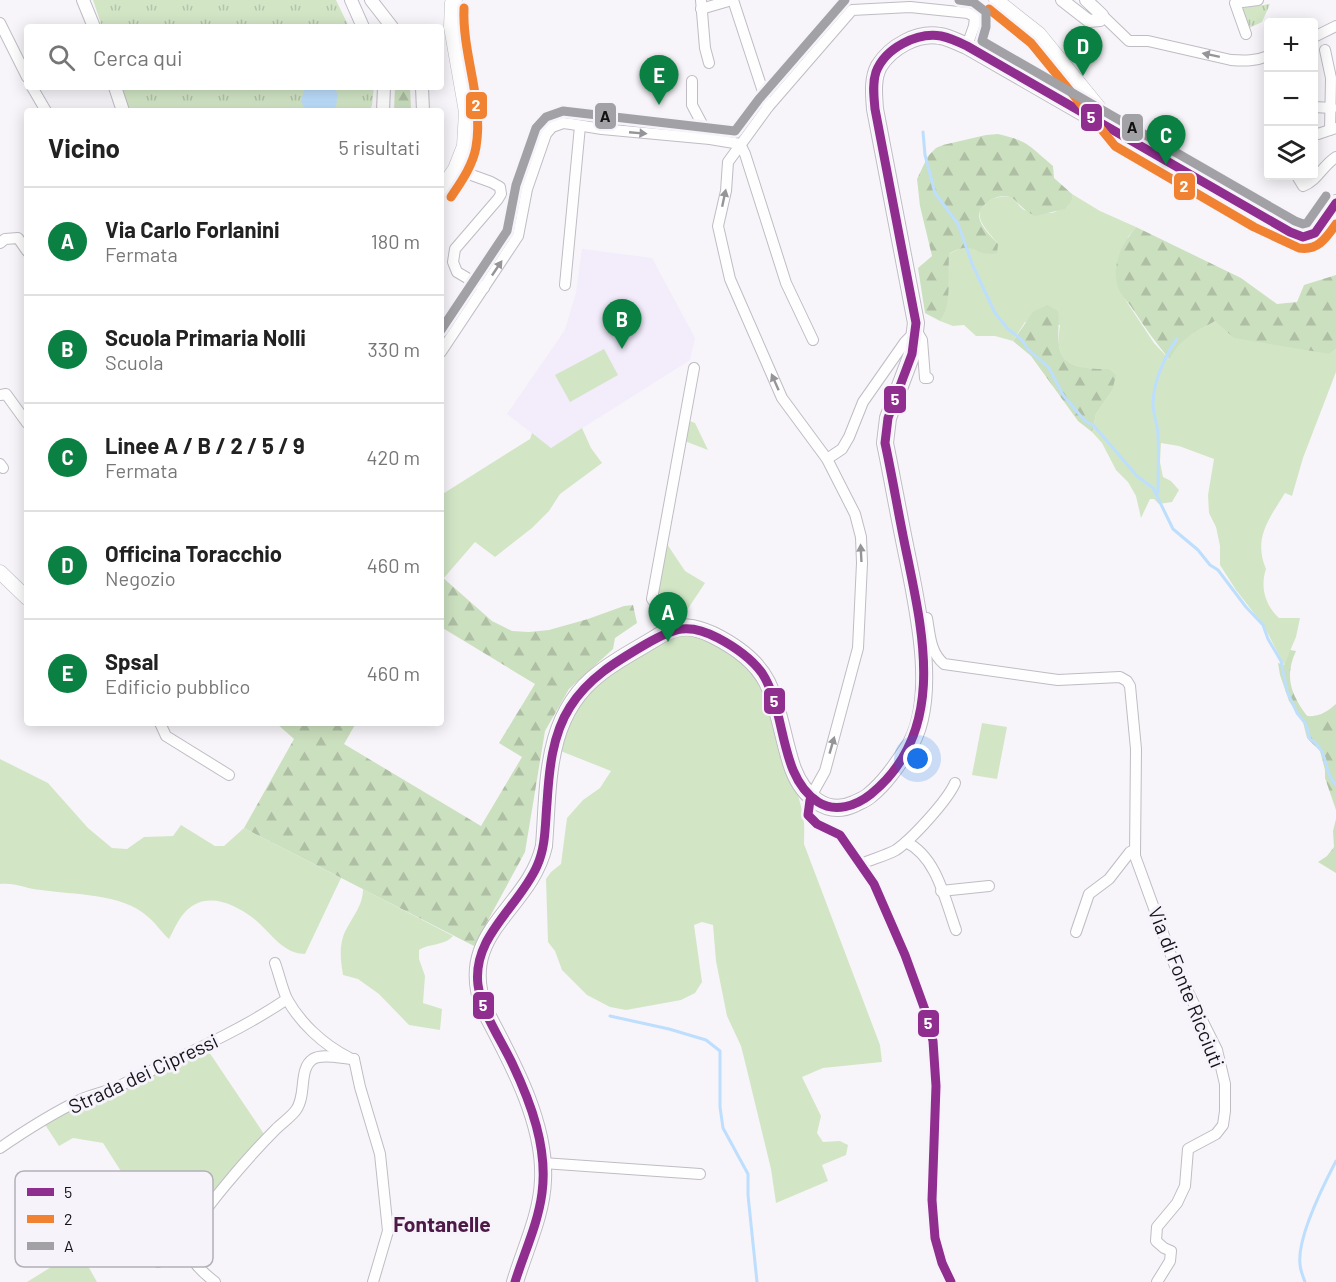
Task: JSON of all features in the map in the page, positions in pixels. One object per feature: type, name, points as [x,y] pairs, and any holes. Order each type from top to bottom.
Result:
[{"type":"main road","points":[[444,186],[455,169],[464,146],[466,112],[451,27],[452,3],[455,0]]},
{"type":"main road","points":[[996,0],[1038,34],[1122,136]]},
{"type":"main road","points":[[514,1282],[540,1205],[543,1162],[531,1110],[480,998],[476,979],[478,961],[486,938],[533,875],[541,859],[552,755],[558,730],[567,708],[600,673],[673,628],[686,626],[708,633],[748,657],[756,665],[768,683],[794,770],[810,798],[835,809],[847,807],[869,797],[894,769],[910,746],[921,717],[924,671],[915,598],[885,443],[888,418],[920,333],[875,109],[874,87],[879,68],[895,48],[918,37],[940,36],[967,46],[1260,217],[1303,237],[1315,233],[1336,203]]},
{"type":"main road","points":[[0,572],[24,595]]},
{"type":"street","points":[[83,0],[93,24]]},
{"type":"street","points":[[351,0],[362,24]]},
{"type":"street","points":[[371,0],[390,24]]},
{"type":"street","points":[[710,63],[705,48],[701,4],[733,0],[768,106]]},
{"type":"street","points":[[1062,0],[1089,21],[1100,20],[1102,15]]},
{"type":"street","points":[[1086,0],[1129,41],[1148,41],[1245,61],[1264,58]]},
{"type":"street","points":[[1246,34],[1236,3],[1258,0]]},
{"type":"street","points":[[951,1282],[942,1263],[935,1238],[932,1200],[936,1086],[933,1041],[925,1010],[905,955],[874,884],[840,835],[817,824],[808,815],[810,798],[825,771],[858,648],[861,537],[855,514],[826,459],[782,398],[730,279],[717,226],[726,191],[728,162],[768,106],[852,10],[910,7],[969,13],[975,17],[967,46]]},
{"type":"street","points":[[0,23],[24,71]]},
{"type":"street","points":[[1318,35],[1336,26]]},
{"type":"street","points":[[1318,134],[1333,129],[1331,78],[1324,50]]},
{"type":"street","points":[[692,81],[692,105],[710,139]]},
{"type":"street","points":[[34,90],[44,108]]},
{"type":"street","points":[[116,90],[122,108]]},
{"type":"street","points":[[383,108],[384,90]]},
{"type":"street","points":[[423,90],[423,108]]},
{"type":"street","points":[[1318,107],[1332,108]]},
{"type":"street","points":[[444,348],[518,236],[527,189],[546,134],[552,127],[563,123],[740,144]]},
{"type":"street","points":[[566,285],[580,126]]},
{"type":"street","points":[[740,144],[786,283],[813,340]]},
{"type":"street","points":[[1318,175],[1329,161],[1336,157]]},
{"type":"street","points":[[455,169],[500,187],[501,194],[498,199],[455,249],[453,262],[457,272],[484,288]]},
{"type":"street","points":[[1299,180],[1303,186],[1314,180]]},
{"type":"street","points":[[0,243],[5,239],[18,238],[24,246]]},
{"type":"street","points":[[826,459],[842,449],[863,402],[905,342],[920,333]]},
{"type":"street","points":[[673,628],[652,599],[684,451],[694,368]]},
{"type":"street","points":[[0,394],[6,394],[24,419]]},
{"type":"street","name":"Via di Fonte Ricciuti","points":[[915,598],[925,607],[932,646],[938,659],[944,664],[1058,680],[1120,677],[1130,686],[1136,749],[1134,850],[1175,966],[1217,1050],[1225,1084],[1223,1125],[1216,1134],[1188,1149],[1185,1186],[1177,1203],[1157,1227],[1156,1241],[1171,1251],[1170,1261],[1157,1282]]},
{"type":"street","points":[[161,726],[166,736],[229,775]]},
{"type":"street","points":[[861,864],[894,851],[906,842],[950,794],[955,783]]},
{"type":"street","points":[[906,842],[918,848],[930,862],[956,930]]},
{"type":"street","points":[[1076,932],[1089,894],[1109,879],[1134,850]]},
{"type":"street","points":[[941,891],[989,886]]},
{"type":"street","points":[[275,963],[287,999],[301,1019],[333,1049],[354,1059]]},
{"type":"street","name":"Strada dei Cipressi","points":[[0,1148],[53,1114],[232,1032],[287,999]]},
{"type":"street","points":[[213,1200],[274,1131],[296,1110],[302,1097],[304,1074],[312,1060],[320,1057],[354,1059]]},
{"type":"street","points":[[354,1059],[380,1154],[388,1231],[373,1282]]},
{"type":"street","points":[[543,1162],[700,1174]]},
{"type":"street","points":[[198,1267],[215,1282]]},
{"type":"shaded area","points":[[582,249],[652,258],[695,338],[690,360],[551,448],[507,414],[565,330],[576,293]]},
{"type":"green space","points":[[93,0],[336,0],[348,24],[101,24]]},
{"type":"green space","points":[[1270,4],[1262,22],[1247,29],[1242,8]]},
{"type":"green space","points":[[122,90],[374,90],[371,108],[128,108]]},
{"type":"green space","points":[[395,90],[410,90],[411,108],[394,108]]},
{"type":"green space","points":[[998,134],[1023,142],[1034,149],[1053,166],[1054,178],[1072,194],[1072,200],[1065,209],[1035,216],[1007,196],[997,197],[987,203],[979,216],[984,228],[998,244],[997,253],[989,254],[964,248],[949,254],[948,299],[940,321],[925,313],[918,268],[932,256],[920,206],[917,179],[928,156],[936,148]]},
{"type":"green space","points":[[1072,194],[1100,211],[1136,227],[1128,237],[1121,293],[1154,343],[1170,360],[1175,347],[1185,338],[1215,321],[1330,354],[1336,349],[1336,372],[1303,458],[1292,496],[1285,493],[1269,520],[1262,538],[1262,558],[1266,569],[1264,589],[1267,602],[1279,618],[1300,618],[1296,637],[1284,665],[1264,626],[1220,565],[1220,546],[1216,527],[1209,513],[1208,495],[1214,459],[1179,446],[1161,443],[1160,462],[1163,477],[1171,481],[1179,490],[1172,502],[1159,504],[1154,499],[1150,499],[1141,518],[1136,496],[1128,482],[1116,470],[1102,443],[1092,432],[1096,414],[1112,391],[1100,369],[1074,365],[1068,362],[1060,352],[1060,325],[1025,322],[1013,341],[995,336],[976,336],[964,325],[953,326],[940,321],[946,308],[949,254],[963,248],[977,251],[998,244],[981,222],[980,210],[984,204],[994,198],[1008,196],[1024,210],[1051,213],[1061,209],[1072,200]]},
{"type":"green space","points":[[1136,227],[1241,278],[1277,304],[1297,302],[1304,285],[1336,275],[1336,349],[1330,354],[1234,338],[1215,321],[1183,341],[1170,360],[1122,295],[1117,283],[1116,266],[1121,249]]},
{"type":"green space","points":[[1047,305],[1058,311],[1059,345],[1065,359],[1078,366],[1109,369],[1116,375],[1112,391],[1096,414],[1092,432],[1078,421],[1031,356],[1013,341],[1033,312]]},
{"type":"green space","points":[[604,349],[618,375],[570,402],[555,375]]},
{"type":"green space","points":[[687,420],[695,423],[708,450],[682,440]]},
{"type":"green space","points":[[582,428],[591,448],[602,463],[560,494],[549,511],[532,528],[495,557],[475,542],[444,578],[444,493],[530,439],[532,433],[551,448]]},
{"type":"green space","points":[[665,541],[685,571],[705,583],[687,610],[656,591]]},
{"type":"green space","points":[[444,579],[492,621],[512,631],[549,630],[633,605],[637,623],[615,638],[613,649],[569,689],[545,731],[525,852],[474,946],[244,828],[294,739],[279,726],[354,726],[344,744],[481,826],[522,757],[499,743],[535,684],[444,629]]},
{"type":"green space","points":[[686,630],[704,637],[729,652],[751,672],[757,681],[781,741],[796,787],[804,819],[804,844],[880,1045],[882,1062],[823,1068],[802,1077],[821,1116],[817,1133],[823,1142],[840,1141],[848,1145],[846,1155],[822,1165],[828,1181],[776,1203],[771,1169],[741,1046],[727,1016],[716,961],[713,925],[702,922],[694,925],[702,982],[695,993],[681,1000],[626,1010],[610,1007],[587,995],[562,970],[555,951],[548,942],[546,879],[561,864],[567,818],[583,800],[600,788],[611,771],[558,750],[573,706],[607,674]]},
{"type":"green space","points":[[1290,650],[1296,651],[1290,669],[1293,693],[1307,716],[1323,713],[1336,704],[1336,810],[1325,778],[1320,751],[1307,738],[1303,722],[1289,701],[1280,675],[1278,663],[1284,665]]},
{"type":"green space","points":[[982,723],[1007,727],[997,779],[972,775]]},
{"type":"green space","points":[[0,759],[48,783],[88,828],[112,848],[127,849],[144,837],[173,836],[181,825],[215,846],[224,846],[244,828],[341,878],[305,954],[286,948],[253,918],[219,901],[202,902],[186,911],[169,939],[137,908],[124,903],[96,896],[0,884]]},
{"type":"green space","points":[[1336,819],[1336,873],[1318,862],[1334,847],[1333,831]]},
{"type":"green space","points":[[363,889],[453,936],[419,950],[419,959],[425,976],[423,1003],[442,1009],[440,1030],[409,1025],[379,994],[358,979],[343,975],[342,942],[361,902]]},
{"type":"green space","points":[[205,1046],[266,1137],[218,1191],[213,1189],[213,1171],[121,1171],[103,1143],[73,1138],[59,1146],[44,1123]]},
{"type":"green space","points":[[51,1267],[89,1267],[97,1282],[27,1282]]},
{"type":"water","points":[[304,90],[336,90],[338,95],[335,108],[304,108],[301,101]]},
{"type":"waterway","points":[[923,132],[925,155],[935,193],[958,224],[973,266],[995,313],[1008,329],[1049,368],[1063,395],[1085,421],[1094,426],[1137,476],[1153,488],[1173,529],[1218,570],[1263,625],[1281,661],[1287,691],[1297,713],[1306,724],[1310,739],[1321,750],[1329,774],[1336,785]]},
{"type":"waterway","points":[[1158,493],[1158,436],[1153,408],[1155,387],[1160,370],[1177,339]]},
{"type":"waterway","points":[[610,1016],[706,1040],[720,1051],[720,1107],[723,1128],[748,1174],[757,1282]]},
{"type":"waterway","points":[[1305,1282],[1300,1264],[1303,1240],[1312,1211],[1336,1161]]},
{"type":"transit line","name":"A","points":[[444,326],[507,231],[516,185],[536,128],[546,117],[563,111],[735,131],[759,99],[845,0]]},
{"type":"transit line","name":"A","points":[[959,0],[973,2],[986,12],[986,27],[982,41],[1295,221],[1307,223],[1326,196]]},
{"type":"transit line","name":"2","points":[[451,197],[472,160],[478,129],[464,26],[464,8]]},
{"type":"transit line","name":"2","points":[[989,9],[1031,43],[1115,146],[1254,227],[1299,248],[1316,245],[1325,239],[1336,224]]},
{"type":"transit line","name":"5","points":[[515,1282],[540,1205],[543,1159],[526,1094],[483,1005],[478,985],[478,967],[489,937],[529,881],[540,858],[545,835],[552,754],[559,729],[577,697],[585,687],[614,664],[665,634],[681,629],[707,633],[742,653],[762,673],[776,706],[789,760],[796,776],[805,791],[818,802],[831,807],[845,807],[865,798],[895,770],[911,742],[920,713],[924,682],[919,618],[885,443],[888,418],[912,354],[916,323],[875,109],[874,81],[880,63],[894,49],[912,39],[932,35],[948,38],[967,46],[1290,232],[1303,237],[1315,233],[1336,203]]},
{"type":"transit line","name":"5","points":[[810,800],[808,815],[817,824],[840,835],[874,884],[905,955],[925,1010],[933,1041],[936,1086],[932,1200],[935,1238],[942,1263],[951,1282]]},
{"type":"place","name":"Officina Toracchio","points":[[1083,76]]},
{"type":"place","name":"Spsal","points":[[659,105]]},
{"type":"place","name":"Linee A / B / 2 / 5 / 9","points":[[1166,165]]},
{"type":"place","name":"Scuola Primaria Nolli","points":[[622,349]]},
{"type":"place","name":"Via Carlo Forlanini","points":[[668,642]]},
{"type":"district","name":"Fontanelle","points":[[442,1223]]}]
